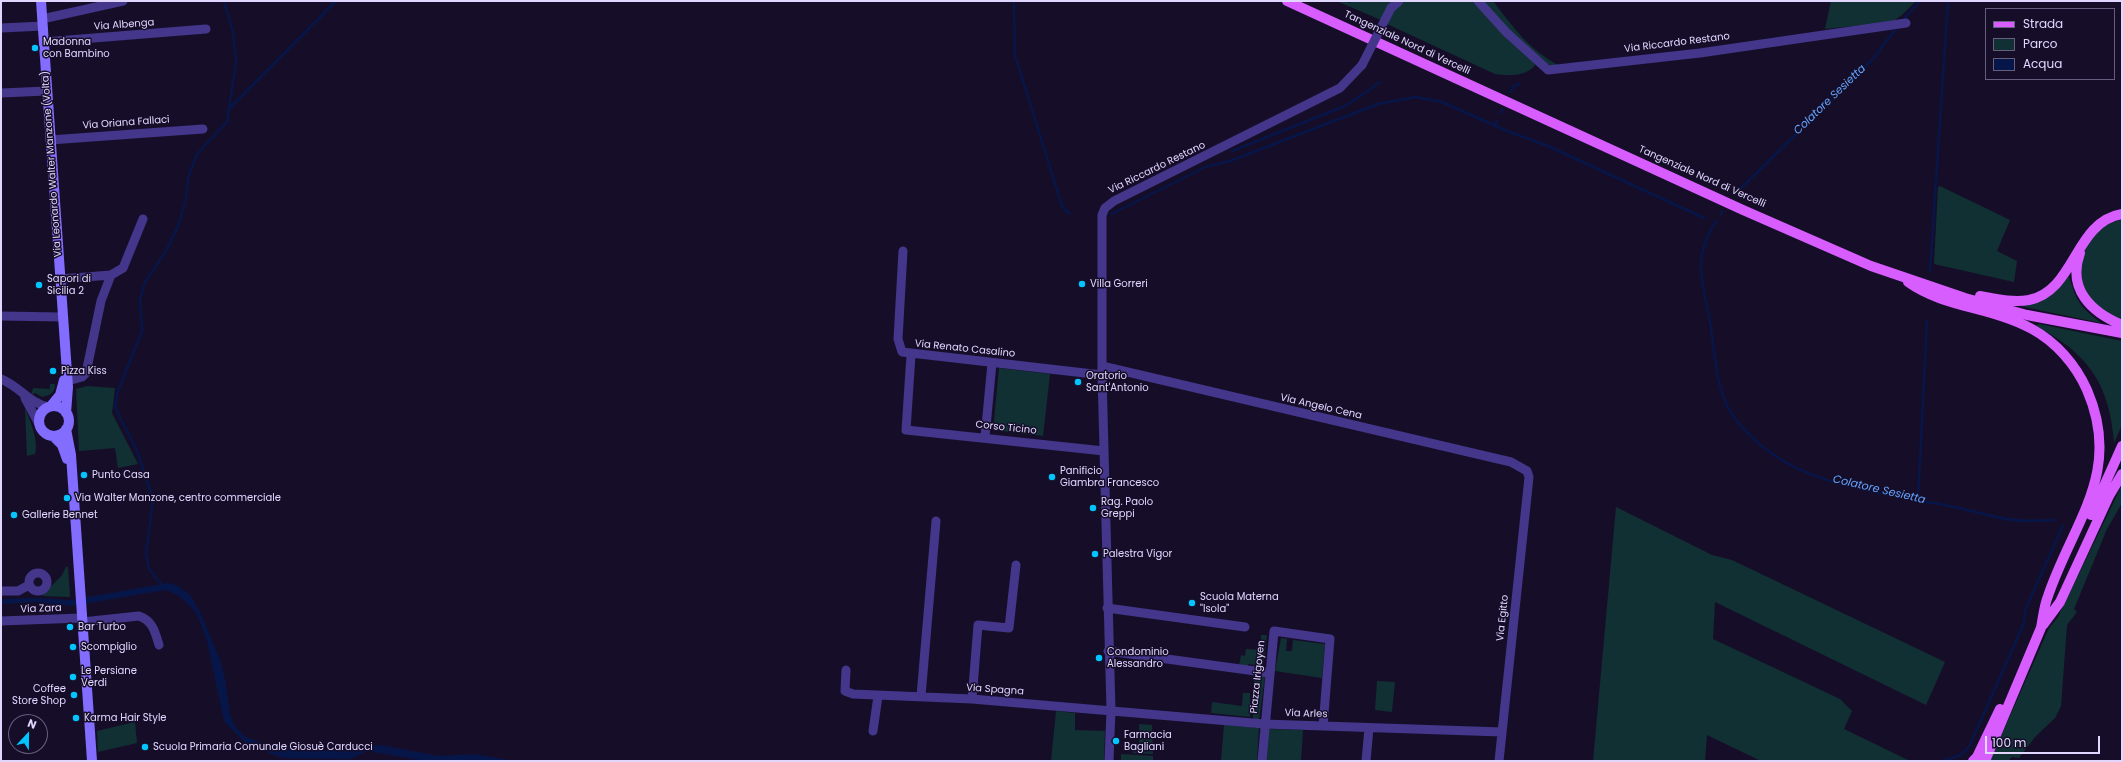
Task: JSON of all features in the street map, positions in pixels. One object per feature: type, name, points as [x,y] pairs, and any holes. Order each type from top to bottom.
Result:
[{"type":"main road","name":"Via Leonardo Walter Manzone (Volta)","points":[[41,1],[60,279],[66,379],[66,413]]},
{"type":"main road","name":"Tangenziale Nord di Vercelli","points":[[1287,1],[1729,203],[1871,266],[1965,298],[2027,315],[2122,333]]},
{"type":"main road","points":[[1871,266],[1898,269],[1977,295],[2001,300],[2023,301],[2038,297],[2056,285],[2090,232],[2102,222],[2122,214]]},
{"type":"main road","points":[[2084,241],[2077,261],[2079,289],[2092,308],[2122,325]]},
{"type":"main road","points":[[1900,277],[1922,292],[2007,318],[2032,329],[2052,343],[2065,356],[2081,377],[2089,395],[2096,413],[2100,435],[2100,461],[2096,481],[2090,501],[2048,596],[2041,628]]},
{"type":"main road","name":"Via Leonardo Walter Manzone (Volta)","points":[[50,407],[60,395],[66,379]]},
{"type":"main road","points":[[71,469],[64,449],[53,436],[44,432],[39,424],[40,415],[50,407],[58,407],[66,413],[68,421],[66,429],[71,455],[80,607],[92,761]]},
{"type":"main road","points":[[53,436],[59,435],[66,429]]},
{"type":"main road","points":[[1973,761],[2024,665],[2122,446]]},
{"type":"main road","points":[[2041,628],[2060,602],[2109,496],[2122,474]]},
{"type":"main road","points":[[1985,761],[2015,693],[2024,665]]},
{"type":"street","points":[[1,28],[43,23],[123,1]]},
{"type":"street","name":"Via Riccardo Restano","points":[[1109,761],[1110,710],[1102,370],[1102,215],[1105,208],[1114,201],[1340,88],[1362,65],[1391,8],[1399,1]]},
{"type":"street","name":"Via Riccardo Restano","points":[[1478,1],[1506,32],[1548,70],[1700,53],[1900,23]]},
{"type":"street","name":"Via Albenga","points":[[44,42],[206,29]]},
{"type":"street","points":[[1,93],[47,91]]},
{"type":"street","name":"Via Oriana Fallaci","points":[[50,140],[203,129]]},
{"type":"street","points":[[60,279],[111,275],[123,268],[143,219]]},
{"type":"street","name":"Via Renato Casalino","points":[[903,251],[898,339],[902,352],[992,363],[1102,370]]},
{"type":"street","points":[[66,379],[82,376],[86,373],[97,315],[111,275]]},
{"type":"street","points":[[1,316],[62,316]]},
{"type":"street","name":"Corso Ticino","points":[[911,354],[906,430],[985,437],[1104,451]]},
{"type":"street","points":[[985,437],[992,363]]},
{"type":"street","name":"Via Angelo Cena","points":[[1102,370],[1511,462],[1527,471],[1529,477]]},
{"type":"street","points":[[1,379],[12,384],[33,403],[50,407]]},
{"type":"street","points":[[24,395],[39,424]]},
{"type":"street","name":"Via Egitto","points":[[1499,761],[1529,477]]},
{"type":"street","points":[[921,696],[936,521]]},
{"type":"street","points":[[972,699],[978,625],[1009,628],[1016,565]]},
{"type":"street","points":[[1,591],[18,591],[29,585]]},
{"type":"street","points":[[1107,608],[1245,628]]},
{"type":"street","name":"Via Zara","points":[[1,621],[82,620],[139,616],[147,619],[154,627],[160,645]]},
{"type":"street","name":"Piazza Irigoyen","points":[[1262,761],[1264,724],[1274,631],[1330,639],[1323,726]]},
{"type":"street","points":[[1108,651],[1270,672]]},
{"type":"street","name":"Via Spagna","points":[[846,670],[844,691],[853,694],[972,699],[1110,710]]},
{"type":"street","points":[[873,731],[878,696]]},
{"type":"street","name":"Via Arles","points":[[1110,710],[1264,724],[1502,732]]},
{"type":"street","points":[[1366,761],[1369,728]]},
{"type":"green space","points":[[1395,1],[1381,20],[1339,2]]},
{"type":"green space","points":[[1403,1],[1472,1],[1534,62],[1535,65],[1527,72],[1522,74],[1495,74],[1387,24],[1393,12]]},
{"type":"green space","points":[[1483,1],[1493,1],[1515,29],[1531,46],[1549,60],[1560,66],[1551,65],[1540,60],[1529,51],[1518,41]]},
{"type":"green space","points":[[1831,1],[1916,1],[1902,15],[1892,22],[1825,29]]},
{"type":"green space","points":[[1940,186],[2010,220],[1997,251],[2017,261],[2014,282],[1934,264],[1938,187]]},
{"type":"green space","points":[[2122,220],[2122,320],[2097,307],[2091,300],[2085,288],[2082,276],[2082,263],[2085,251],[2091,240],[2099,231],[2109,224]]},
{"type":"green space","points":[[2069,276],[2074,292],[2083,308],[2101,323],[2020,306],[2034,301],[2046,294]]},
{"type":"green space","points":[[2039,324],[2122,341],[2122,425],[2114,443],[2112,422],[2107,404],[2101,387],[2093,372],[2069,347],[2035,326]]},
{"type":"green space","points":[[999,368],[1050,374],[1043,436],[993,430]]},
{"type":"green space","points":[[50,384],[55,384],[53,392],[50,394],[42,397],[35,393],[31,395],[33,388],[50,389]]},
{"type":"green space","points":[[87,386],[115,388],[112,413],[138,464],[118,468],[115,448],[79,451],[76,389]]},
{"type":"green space","points":[[25,408],[36,443],[35,454],[27,456]]},
{"type":"green space","points":[[2122,485],[2122,503],[2107,529],[2074,609],[2077,612],[2067,625],[2061,706],[2055,718],[2035,737],[2019,758],[2012,757],[2008,761],[1990,761],[2049,628],[2058,617]]},
{"type":"green space","points":[[1616,507],[1712,555],[1732,560],[1945,662],[1926,705],[1715,602],[1713,639],[1840,699],[1852,711],[1844,729],[1910,761],[1761,761],[1707,735],[1705,761],[1593,761]]},
{"type":"green space","points":[[66,567],[68,567],[70,597],[42,596],[62,575]]},
{"type":"green space","points":[[1261,635],[1267,635],[1263,666],[1248,664],[1248,667],[1239,666],[1241,655],[1245,656],[1246,649],[1261,650]]},
{"type":"green space","points":[[1281,638],[1287,639],[1286,651],[1292,651],[1293,640],[1325,644],[1322,678],[1275,671]]},
{"type":"green space","points":[[1254,675],[1265,676],[1259,720],[1253,719]]},
{"type":"green space","points":[[1377,681],[1395,682],[1392,712],[1375,710]]},
{"type":"green space","points":[[1243,693],[1250,693],[1250,717],[1211,713],[1212,702],[1242,706]]},
{"type":"green space","points":[[1056,711],[1075,713],[1075,730],[1105,731],[1104,761],[1051,761]]},
{"type":"green space","points":[[135,722],[137,743],[98,752],[97,731]]},
{"type":"green space","points":[[1139,724],[1152,725],[1153,754],[1133,753],[1133,746],[1139,746]]},
{"type":"green space","points":[[1224,725],[1259,728],[1257,761],[1221,761]]},
{"type":"green space","points":[[1268,729],[1303,730],[1301,761],[1266,761]]},
{"type":"green space","points":[[1121,754],[1153,756],[1153,761],[1121,761]]},
{"type":"water","points":[[169,583],[178,586],[190,595],[200,612],[220,660],[225,679],[230,715],[235,726],[244,736],[269,746],[303,751],[339,750],[380,745],[439,756],[474,754],[515,761],[425,761],[368,751],[350,759],[279,757],[245,743],[224,721],[207,641],[198,617],[193,609],[179,596],[166,590],[71,606],[36,602],[1,604],[1,599],[33,598],[70,600]]},
{"type":"waterway","points":[[163,586],[149,569],[146,553],[153,499],[136,448],[115,406],[118,391],[142,331],[140,300],[145,282],[166,251],[178,226],[186,199],[188,178],[197,154],[227,122],[236,62],[233,32],[224,1]]},
{"type":"waterway","points":[[229,109],[336,1]]},
{"type":"waterway","points":[[1014,1],[1015,55],[1062,206],[1070,214]]},
{"type":"waterway","name":"Colatore Sesietta","points":[[1903,20],[1920,1]]},
{"type":"waterway","points":[[1930,271],[1948,1]]},
{"type":"waterway","name":"Colatore Sesietta","points":[[1735,194],[1873,59],[1897,27]]},
{"type":"waterway","points":[[1232,151],[1345,106],[1379,82]]},
{"type":"waterway","points":[[1510,92],[1514,86],[1519,84]]},
{"type":"waterway","points":[[1111,214],[1205,167],[1230,161],[1378,104],[1415,97],[1442,102],[1507,131],[1548,146],[1704,218]]},
{"type":"waterway","points":[[1501,113],[1502,109]]},
{"type":"waterway","points":[[1495,126],[1497,121]]},
{"type":"waterway","name":"Colatore Sesietta","points":[[1716,221],[1708,235],[1701,259],[1702,282],[1710,322],[1716,369],[1722,392],[1731,413],[1754,439],[1775,456],[1800,470],[1820,478],[1863,490],[1956,507],[2004,519],[2026,521],[2054,520]]},
{"type":"waterway","points":[[1918,500],[1927,320]]},
{"type":"waterway","name":"Colatore Sesietta","points":[[1943,761],[1961,755],[1969,747],[2024,623],[2025,610],[2063,526]]},
{"type":"place","name":"Madonna con Bambino","points":[[35,48]]},
{"type":"place","name":"Villa Gorreri","points":[[1082,284]]},
{"type":"place","name":"Sapori di Sicilia 2","points":[[39,285]]},
{"type":"place","name":"Pizza Kiss","points":[[53,371]]},
{"type":"place","name":"Oratorio Sant'Antonio","points":[[1078,382]]},
{"type":"place","name":"Punto Casa","points":[[84,475]]},
{"type":"place","name":"Panificio Giambra Francesco","points":[[1052,477]]},
{"type":"place","name":"Via Walter Manzone, centro commerciale","points":[[67,498]]},
{"type":"place","name":"Rag. Paolo Greppi","points":[[1093,508]]},
{"type":"place","name":"Gallerie Bennet","points":[[14,515]]},
{"type":"place","name":"Palestra Vigor","points":[[1095,554]]},
{"type":"place","name":"Scuola Materna \"Isola\"","points":[[1192,603]]},
{"type":"place","name":"Bar Turbo","points":[[70,627]]},
{"type":"place","name":"Scompiglio","points":[[73,647]]},
{"type":"place","name":"Condominio Alessandro","points":[[1099,658]]},
{"type":"place","name":"Le Persiane Verdi","points":[[73,677]]},
{"type":"place","name":"Coffee Store Shop","points":[[74,695]]},
{"type":"place","name":"Karma Hair Style","points":[[76,718]]},
{"type":"place","name":"Farmacia Bagliani","points":[[1116,741]]},
{"type":"place","name":"Scuola Primaria Comunale Giosuè Carducci","points":[[145,747]]}]
